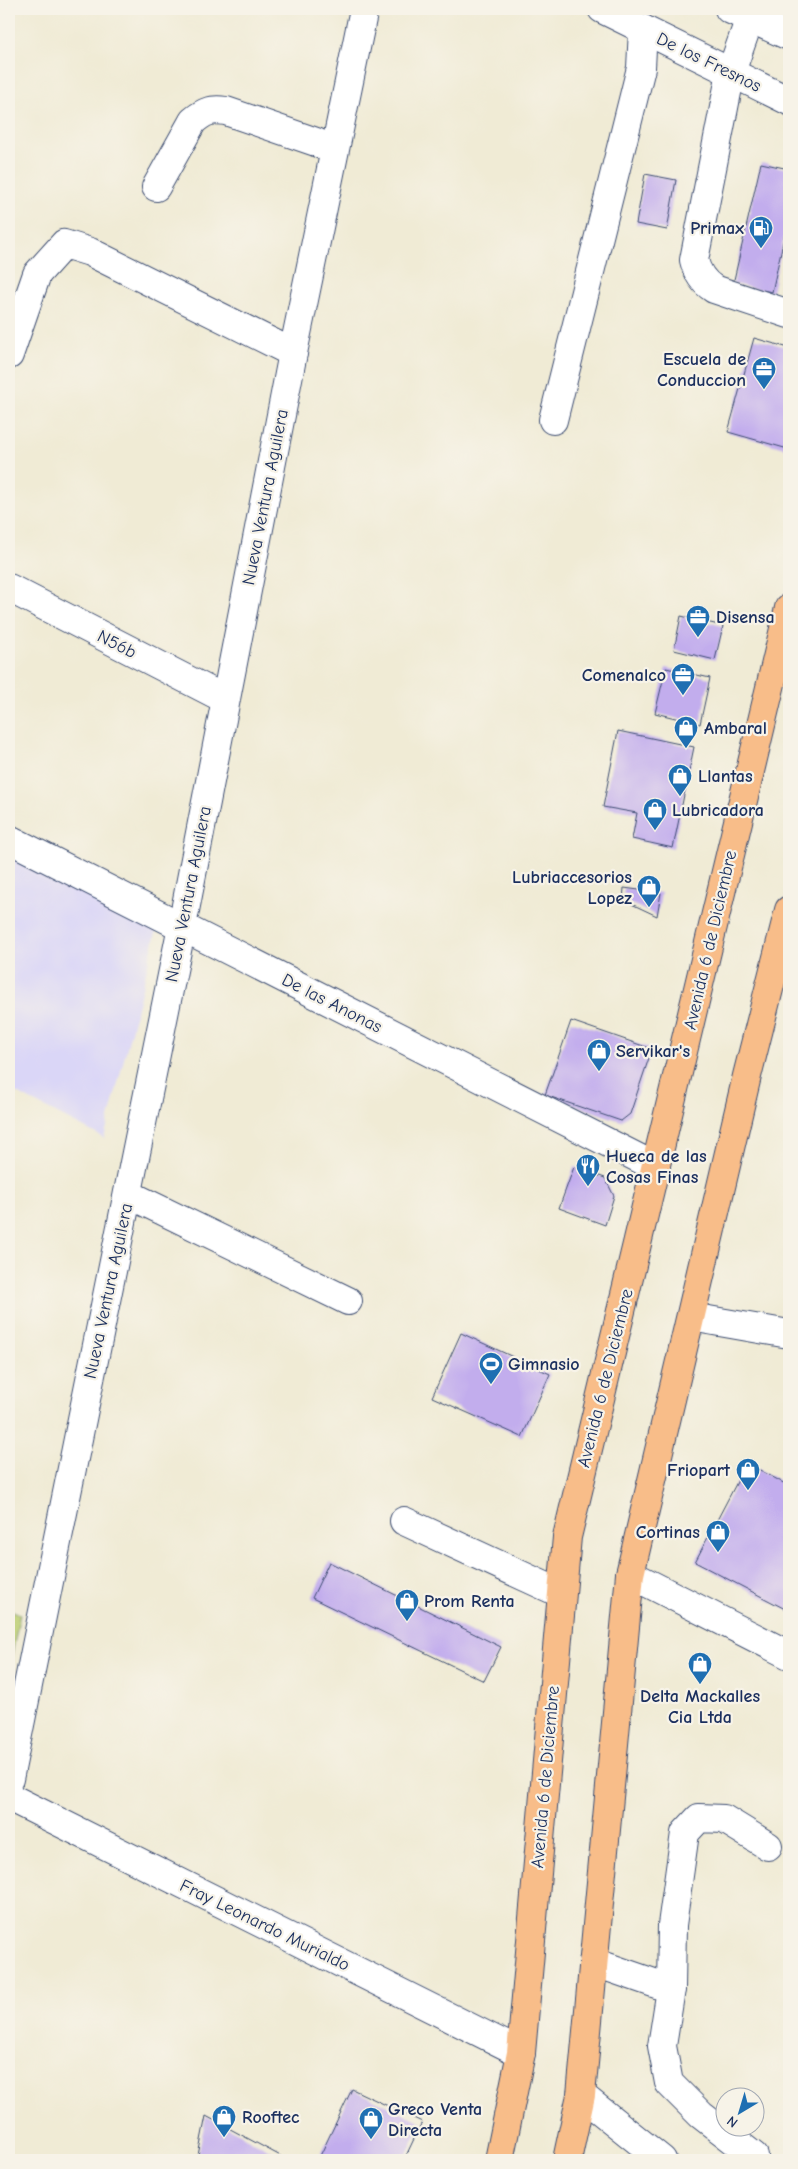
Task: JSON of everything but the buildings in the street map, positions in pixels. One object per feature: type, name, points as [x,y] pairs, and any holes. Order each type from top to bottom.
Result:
[{"type":"main road","name":"Avenida 6 de Diciembre","points":[[499,2160],[521,2053],[560,1593],[567,1537],[789,608]]},
{"type":"main road","points":[[567,2160],[581,2095],[630,1574],[789,910]]},
{"type":"street","name":"Nueva Ventura Aguilera","points":[[9,1779],[182,926],[225,699],[364,9]]},
{"type":"street","name":"De los Fresnos","points":[[602,9],[789,102]]},
{"type":"street","points":[[789,36],[739,14],[731,72],[694,260],[696,269],[705,283],[714,289],[789,314]]},
{"type":"street","points":[[553,420],[641,68],[643,29]]},
{"type":"street","points":[[156,187],[193,121],[203,113],[213,109],[226,111],[316,142],[334,151]]},
{"type":"street","points":[[9,355],[37,274],[64,244],[98,256],[294,353]]},
{"type":"street","name":"N56b","points":[[9,588],[225,699]]},
{"type":"street","name":"De las Anonas","points":[[9,839],[656,1167]]},
{"type":"street","points":[[128,1194],[348,1302]]},
{"type":"street","points":[[691,1317],[789,1334]]},
{"type":"street","points":[[404,1522],[560,1593]]},
{"type":"street","points":[[630,1574],[789,1655]]},
{"type":"street","name":"Fray Leonardo Murialdo","points":[[9,1797],[521,2053]]},
{"type":"street","points":[[754,2156],[701,2115],[669,2083],[662,2046],[671,1989],[672,1925],[685,1833],[699,1818],[724,1819],[768,1846]]},
{"type":"street","points":[[593,1962],[671,1989]]},
{"type":"street","points":[[581,2095],[662,2160]]},
{"type":"shaded area","points":[[9,851],[158,925],[104,1138],[9,1089]]},
{"type":"green space","points":[[9,1609],[20,1614],[9,1670]]},
{"type":"place","name":"Primax","points":[[761,249]]},
{"type":"place","name":"Escuela de Conduccion","points":[[764,390]]},
{"type":"place","name":"Disensa","points":[[698,638]]},
{"type":"place","name":"Comenalco","points":[[683,696]]},
{"type":"place","name":"Ambaral","points":[[686,749]]},
{"type":"place","name":"Llantas","points":[[680,797]]},
{"type":"place","name":"Lubricadora","points":[[655,831]]},
{"type":"place","name":"Lubriaccesorios Lopez","points":[[649,908]]},
{"type":"place","name":"Servikar's","points":[[599,1072]]},
{"type":"place","name":"Hueca de las Cosas Finas","points":[[588,1187]]},
{"type":"place","name":"Gimnasio","points":[[491,1385]]},
{"type":"place","name":"Friopart","points":[[748,1491]]},
{"type":"place","name":"Cortinas","points":[[718,1553]]},
{"type":"place","name":"Prom Renta","points":[[407,1622]]},
{"type":"place","name":"Delta Mackalles Cia Ltda","points":[[700,1685]]},
{"type":"place","name":"Rooftec","points":[[224,2138]]},
{"type":"place","name":"Greco Venta Directa","points":[[371,2140]]}]
